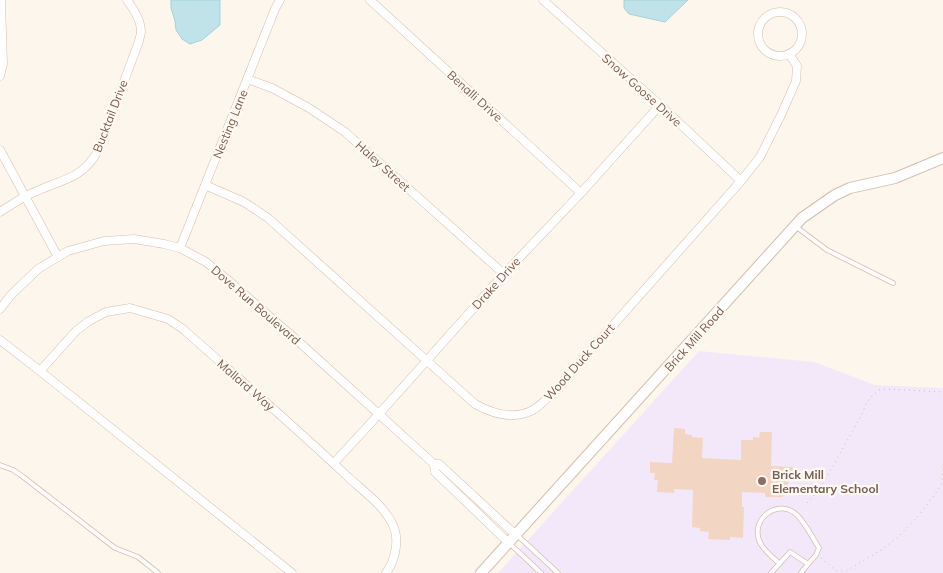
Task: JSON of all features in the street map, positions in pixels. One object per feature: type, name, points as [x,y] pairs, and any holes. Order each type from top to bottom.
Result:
[{"type":"street","points":[[0,76],[3,64],[1,0]]},
{"type":"street","name":"Bucktail Drive","points":[[0,212],[25,196],[71,178],[92,162],[98,151],[138,44],[141,30],[132,6],[127,0]]},
{"type":"street","name":"Nesting Lane","points":[[180,248],[275,8],[280,0]]},
{"type":"street","name":"Benalli Drive","points":[[370,0],[581,193]]},
{"type":"street","name":"Snow Goose Drive","points":[[543,0],[660,105],[740,181]]},
{"type":"street","points":[[772,13],[788,13],[796,19],[801,27],[802,38],[796,49],[789,54],[773,56],[762,48],[759,43],[757,36],[760,23],[772,13]]},
{"type":"street","name":"Wood Duck Court","points":[[205,185],[244,202],[268,218],[475,404],[487,411],[501,415],[522,414],[534,409],[552,394],[760,157],[796,82],[797,66],[789,54]]},
{"type":"street","name":"Haley Street","points":[[247,79],[272,88],[309,108],[345,132],[504,274]]},
{"type":"street","name":"Drake Drive","points":[[334,462],[660,105]]},
{"type":"street","points":[[0,150],[58,257]]},
{"type":"street","name":"Brick Mill Road","points":[[481,573],[802,218],[835,195],[850,188],[895,178],[943,158]]},
{"type":"street","name":"Dove Run Boulevard","points":[[0,309],[11,295],[38,269],[68,251],[104,241],[134,239],[180,248],[206,262],[228,280],[434,464],[439,464],[516,534]]},
{"type":"street","name":"Mallard Way","points":[[40,371],[76,331],[106,312],[130,308],[168,319],[183,329],[334,462],[385,512],[393,524],[396,537],[396,552],[391,566],[386,573]]},
{"type":"street","points":[[0,340],[292,573]]},
{"type":"street","name":"Dove Run Boulevard","points":[[434,464],[435,472],[509,543]]},
{"type":"lane","points":[[795,226],[827,250],[893,283]]},
{"type":"lane","points":[[0,466],[22,476],[115,548],[138,557],[158,573]]},
{"type":"lane","points":[[779,563],[763,547],[758,539],[758,529],[760,522],[771,510],[786,508],[797,515],[819,548],[816,555],[801,573]]},
{"type":"lane","points":[[516,534],[558,573]]},
{"type":"lane","points":[[509,543],[541,573]]},
{"type":"lane","points":[[771,573],[790,552],[808,564]]},
{"type":"path","points":[[807,502],[822,486],[867,402],[879,390],[943,392]]},
{"type":"path","points":[[816,555],[837,571],[846,571],[883,549],[899,536],[920,514],[938,490],[942,484],[943,464]]},
{"type":"shaded area","name":"Brick Mill Elementary School","points":[[699,351],[814,362],[875,385],[943,388],[943,573],[498,573]]},
{"type":"water","points":[[171,0],[220,0],[220,25],[202,40],[190,44],[182,39],[176,30]]},
{"type":"water","points":[[624,0],[688,0],[665,22],[629,14],[624,8]]},
{"type":"building","points":[[674,428],[685,429],[685,434],[692,435],[692,437],[703,438],[702,458],[741,460],[741,440],[753,440],[753,437],[759,438],[760,432],[772,432],[771,466],[793,467],[792,480],[788,480],[788,487],[783,487],[783,497],[765,497],[765,493],[742,492],[742,507],[744,507],[743,538],[730,537],[730,540],[708,539],[709,532],[700,531],[700,528],[692,527],[693,490],[674,489],[674,493],[657,492],[658,480],[654,480],[655,473],[650,473],[650,462],[672,463]]},
{"type":"place","name":"Brick Mill Elementary School","points":[[762,481]]}]
